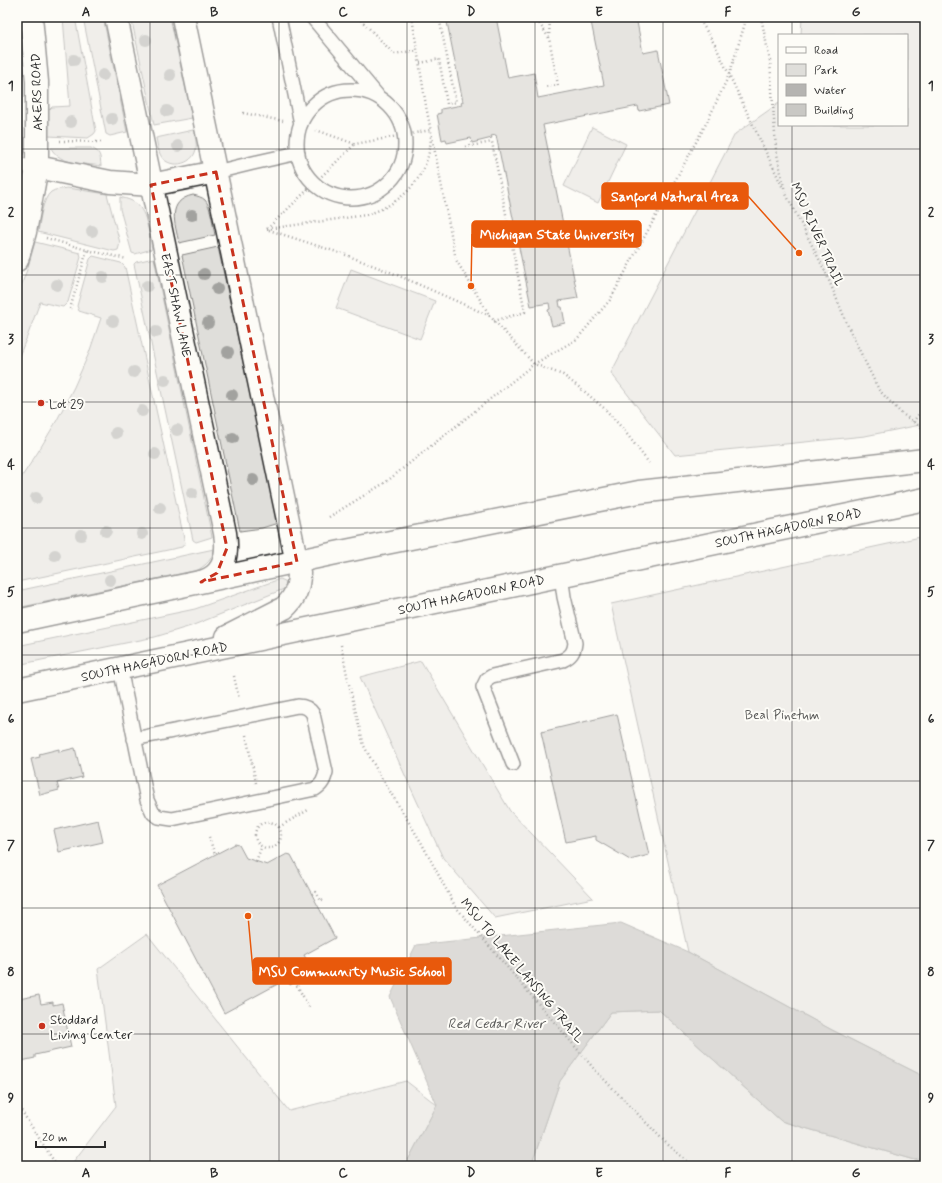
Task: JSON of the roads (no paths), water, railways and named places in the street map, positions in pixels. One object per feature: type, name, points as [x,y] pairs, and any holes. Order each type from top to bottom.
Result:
[{"type":"street","name":"AKERS ROAD","points":[[17,260],[25,232],[27,166],[37,82],[31,17]]},
{"type":"street","name":"EAST SHAW LANE","points":[[116,17],[219,503],[227,548],[223,565],[217,573],[210,579],[201,582]]},
{"type":"street","points":[[183,17],[299,573],[299,584],[296,594],[284,608],[199,651]]},
{"type":"street","points":[[27,166],[110,182],[151,185],[216,172]]},
{"type":"street","points":[[17,621],[639,492],[925,460]]},
{"type":"street","name":"SOUTH HAGADORN ROAD","points":[[17,690],[925,499]]},
{"type":"lane","points":[[279,17],[301,124]]},
{"type":"lane","points":[[312,17],[378,97],[394,110],[399,118],[404,134],[405,154],[401,166],[394,177],[385,186],[374,193],[362,197],[349,198],[337,196],[325,191],[314,183],[307,175],[298,153],[298,139],[301,124],[307,113],[316,103],[339,91],[353,90],[366,92],[378,97]]},
{"type":"lane","points":[[216,172],[253,162],[298,153]]},
{"type":"lane","points":[[513,764],[483,687],[487,679],[492,676],[563,660],[570,657],[574,651],[575,644],[564,598],[561,575]]},
{"type":"lane","points":[[120,668],[134,739],[148,800],[153,814],[158,817],[172,819],[315,789],[321,785],[326,772],[313,714],[309,708],[298,706],[134,739]]},
{"type":"water","name":"Red Cedar River","points":[[621,923],[688,952],[832,1030],[921,1075],[925,1074],[925,1158],[915,1160],[781,1121],[659,1010],[611,1012],[560,1081],[531,1166],[405,1166],[437,1105],[390,997],[416,945]]},
{"type":"place","name":"Sanford Natural Area","points":[[799,253]]},
{"type":"place","name":"Michigan State University","points":[[471,286]]},
{"type":"place","name":"Lot 29","points":[[41,403]]},
{"type":"place","name":"MSU Community Music School","points":[[248,916]]},
{"type":"place","name":"Stoddard Living Center","points":[[42,1026]]},
{"type":"park label","name":"Beal Pinetum","points":[[782,714]]}]
